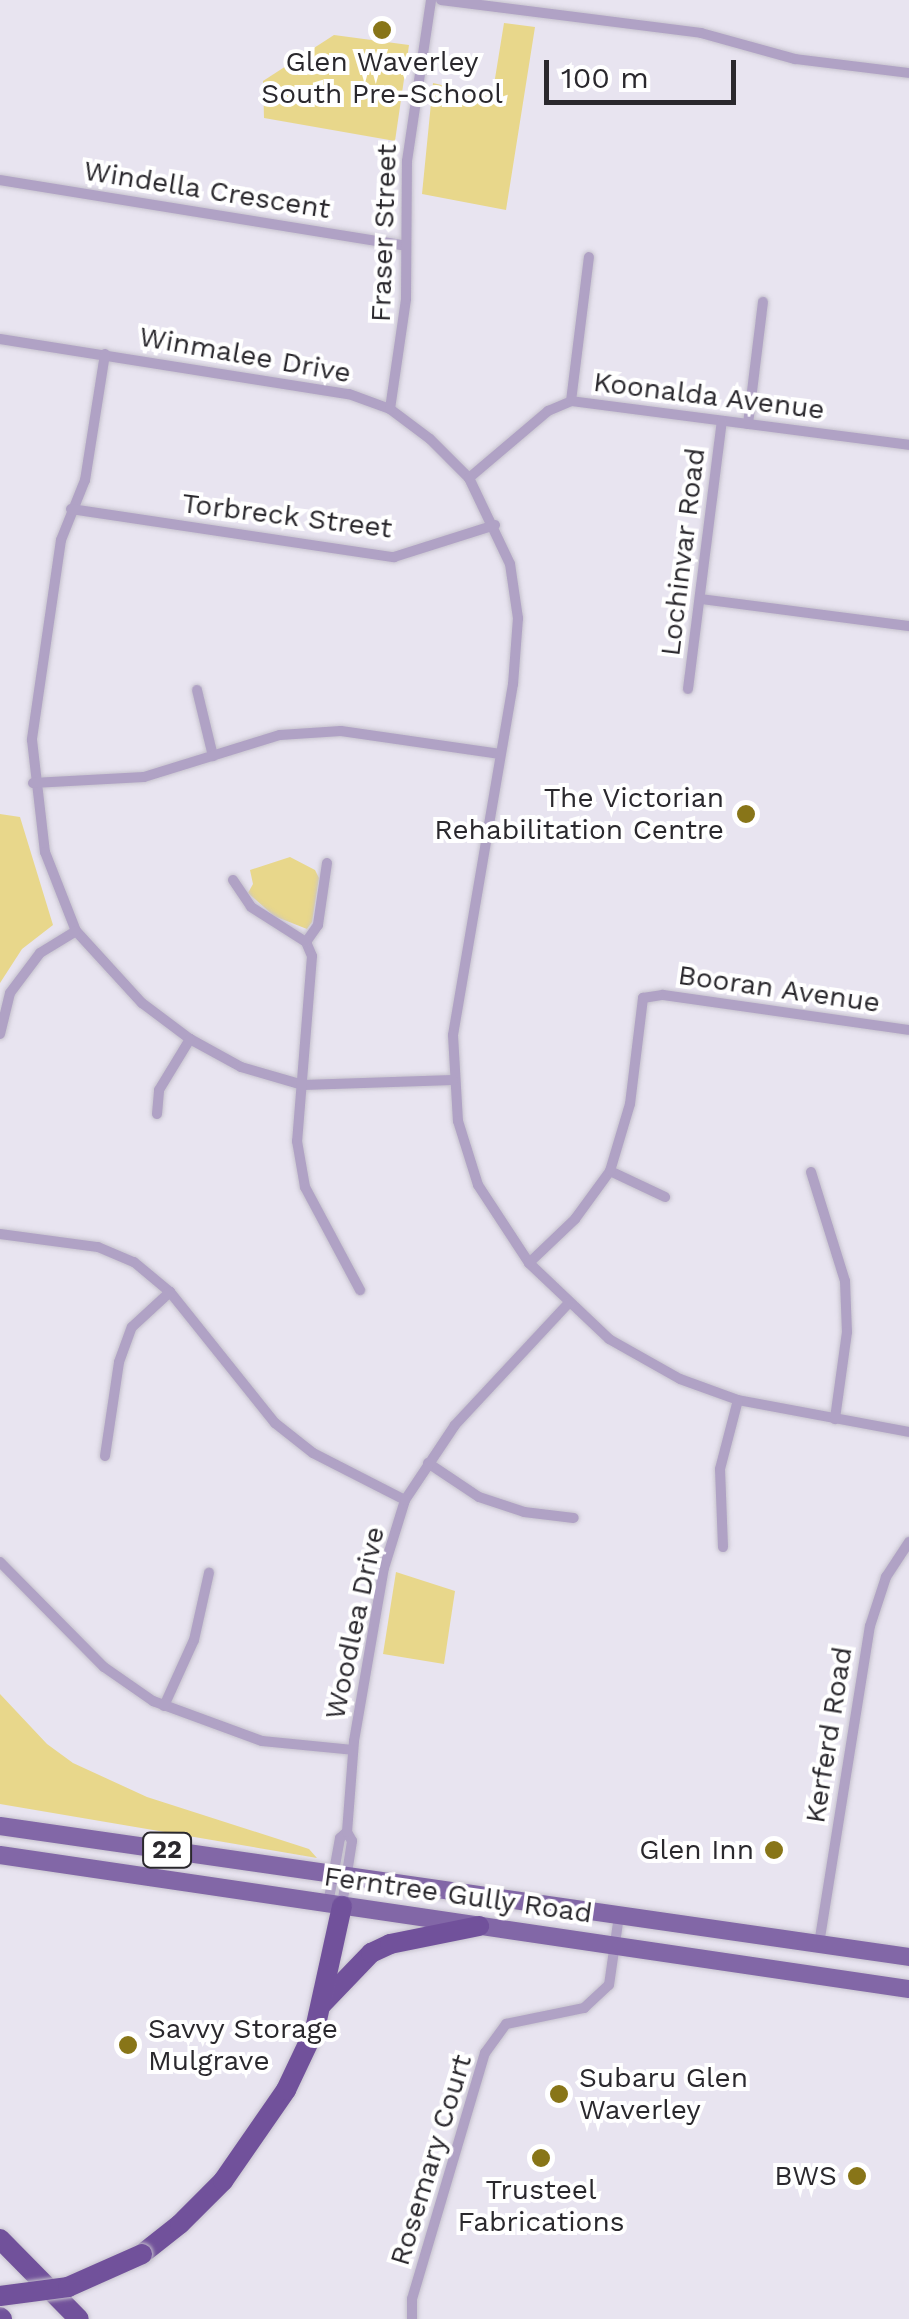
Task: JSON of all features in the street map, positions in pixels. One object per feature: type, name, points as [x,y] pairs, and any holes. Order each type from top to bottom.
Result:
[{"type":"highway","points":[[0,2296],[68,2286],[142,2254],[197,2208],[261,2131],[306,2049],[321,2005],[335,1905]]},
{"type":"highway","points":[[321,2005],[371,1953],[408,1937],[479,1926]]},
{"type":"highway","points":[[0,2239],[78,2319]]},
{"type":"main road","name":"Ferntree Gully Road","points":[[0,1826],[909,1957]]},
{"type":"main road","name":"Ferntree Gully Road","points":[[0,1855],[909,1989]]},
{"type":"main road","points":[[870,1983],[875,1952]]},
{"type":"street","name":"Fraser Street","points":[[390,409],[403,334],[407,160],[431,0]]},
{"type":"street","points":[[441,0],[701,34],[795,59],[909,73]]},
{"type":"street","name":"Windella Crescent","points":[[0,180],[406,246]]},
{"type":"street","points":[[570,401],[589,257]]},
{"type":"street","points":[[748,424],[763,302]]},
{"type":"street","name":"Winmalee Drive","points":[[0,339],[302,383],[390,409],[430,438],[469,478],[495,525],[510,564],[518,618],[500,754],[453,1036],[458,1121],[478,1184],[529,1263],[608,1339],[680,1379],[738,1400],[909,1432]]},
{"type":"street","points":[[105,354],[85,480],[61,540],[32,740],[44,852],[76,931],[142,1003],[190,1039],[241,1067],[303,1086],[453,1080]]},
{"type":"street","name":"Koonalda Avenue","points":[[469,478],[548,411],[570,401],[909,445]]},
{"type":"street","name":"Lochinvar Road","points":[[688,689],[722,421]]},
{"type":"street","name":"Torbreck Street","points":[[71,509],[394,557],[495,525]]},
{"type":"street","points":[[701,599],[909,626]]},
{"type":"street","points":[[196,690],[213,756]]},
{"type":"street","points":[[34,783],[144,777],[280,735],[340,731],[500,754]]},
{"type":"street","points":[[306,942],[318,925],[327,862]]},
{"type":"street","points":[[233,880],[251,906],[278,928],[306,942],[312,956],[297,1141],[304,1187],[360,1290]]},
{"type":"street","points":[[0,1034],[10,993],[40,954],[76,931]]},
{"type":"street","name":"Booran Avenue","points":[[529,1263],[576,1220],[610,1171],[630,1104],[643,998],[662,995],[909,1030]]},
{"type":"street","points":[[157,1114],[160,1090],[190,1039]]},
{"type":"street","points":[[610,1171],[664,1197]]},
{"type":"street","points":[[811,1172],[845,1280],[847,1332],[835,1419]]},
{"type":"street","points":[[0,1234],[98,1247],[134,1262],[170,1292],[274,1422],[313,1453],[405,1500]]},
{"type":"street","points":[[105,1456],[119,1362],[132,1327],[170,1292]]},
{"type":"street","name":"Woodlea Drive","points":[[335,1905],[340,1874],[352,1841],[347,1832],[352,1750],[384,1568],[405,1500],[455,1425],[568,1304]]},
{"type":"street","points":[[722,1547],[720,1468],[738,1400]]},
{"type":"street","points":[[428,1463],[479,1497],[524,1512],[574,1518]]},
{"type":"street","name":"Kerferd Road","points":[[819,1944],[870,1626],[886,1576],[909,1542]]},
{"type":"street","points":[[0,1562],[104,1667],[164,1706],[262,1741],[352,1750]]},
{"type":"street","points":[[164,1706],[194,1640],[209,1572]]},
{"type":"street","name":"Rosemary Court","points":[[412,2319],[412,2299],[485,2053],[506,2024],[533,2015],[562,2015],[584,2008],[608,1984],[619,1916]]},
{"type":"shaded area","points":[[504,23],[535,27],[506,210],[422,194],[433,83],[492,97]]},
{"type":"shaded area","points":[[334,35],[409,45],[395,141],[264,118],[263,81]]},
{"type":"shaded area","points":[[0,814],[20,817],[53,925],[22,949],[0,983]]},
{"type":"shaded area","points":[[290,857],[315,870],[319,878],[312,922],[307,929],[274,916],[248,893],[253,884],[250,870]]},
{"type":"shaded area","points":[[396,1572],[455,1591],[444,1664],[383,1654]]},
{"type":"shaded area","points":[[0,1694],[47,1744],[73,1763],[147,1797],[309,1849],[317,1858],[0,1804]]},
{"type":"place","name":"Glen Waverley South Pre-School","points":[[382,30]]},
{"type":"place","name":"The Victorian Rehabilitation Centre","points":[[746,814]]},
{"type":"place","name":"Glen Inn","points":[[774,1850]]},
{"type":"place","name":"Savvy Storage Mulgrave","points":[[128,2045]]},
{"type":"place","name":"Subaru Glen Waverley","points":[[559,2094]]},
{"type":"place","name":"Trusteel Fabrications","points":[[541,2158]]},
{"type":"place","name":"BWS","points":[[857,2176]]}]
